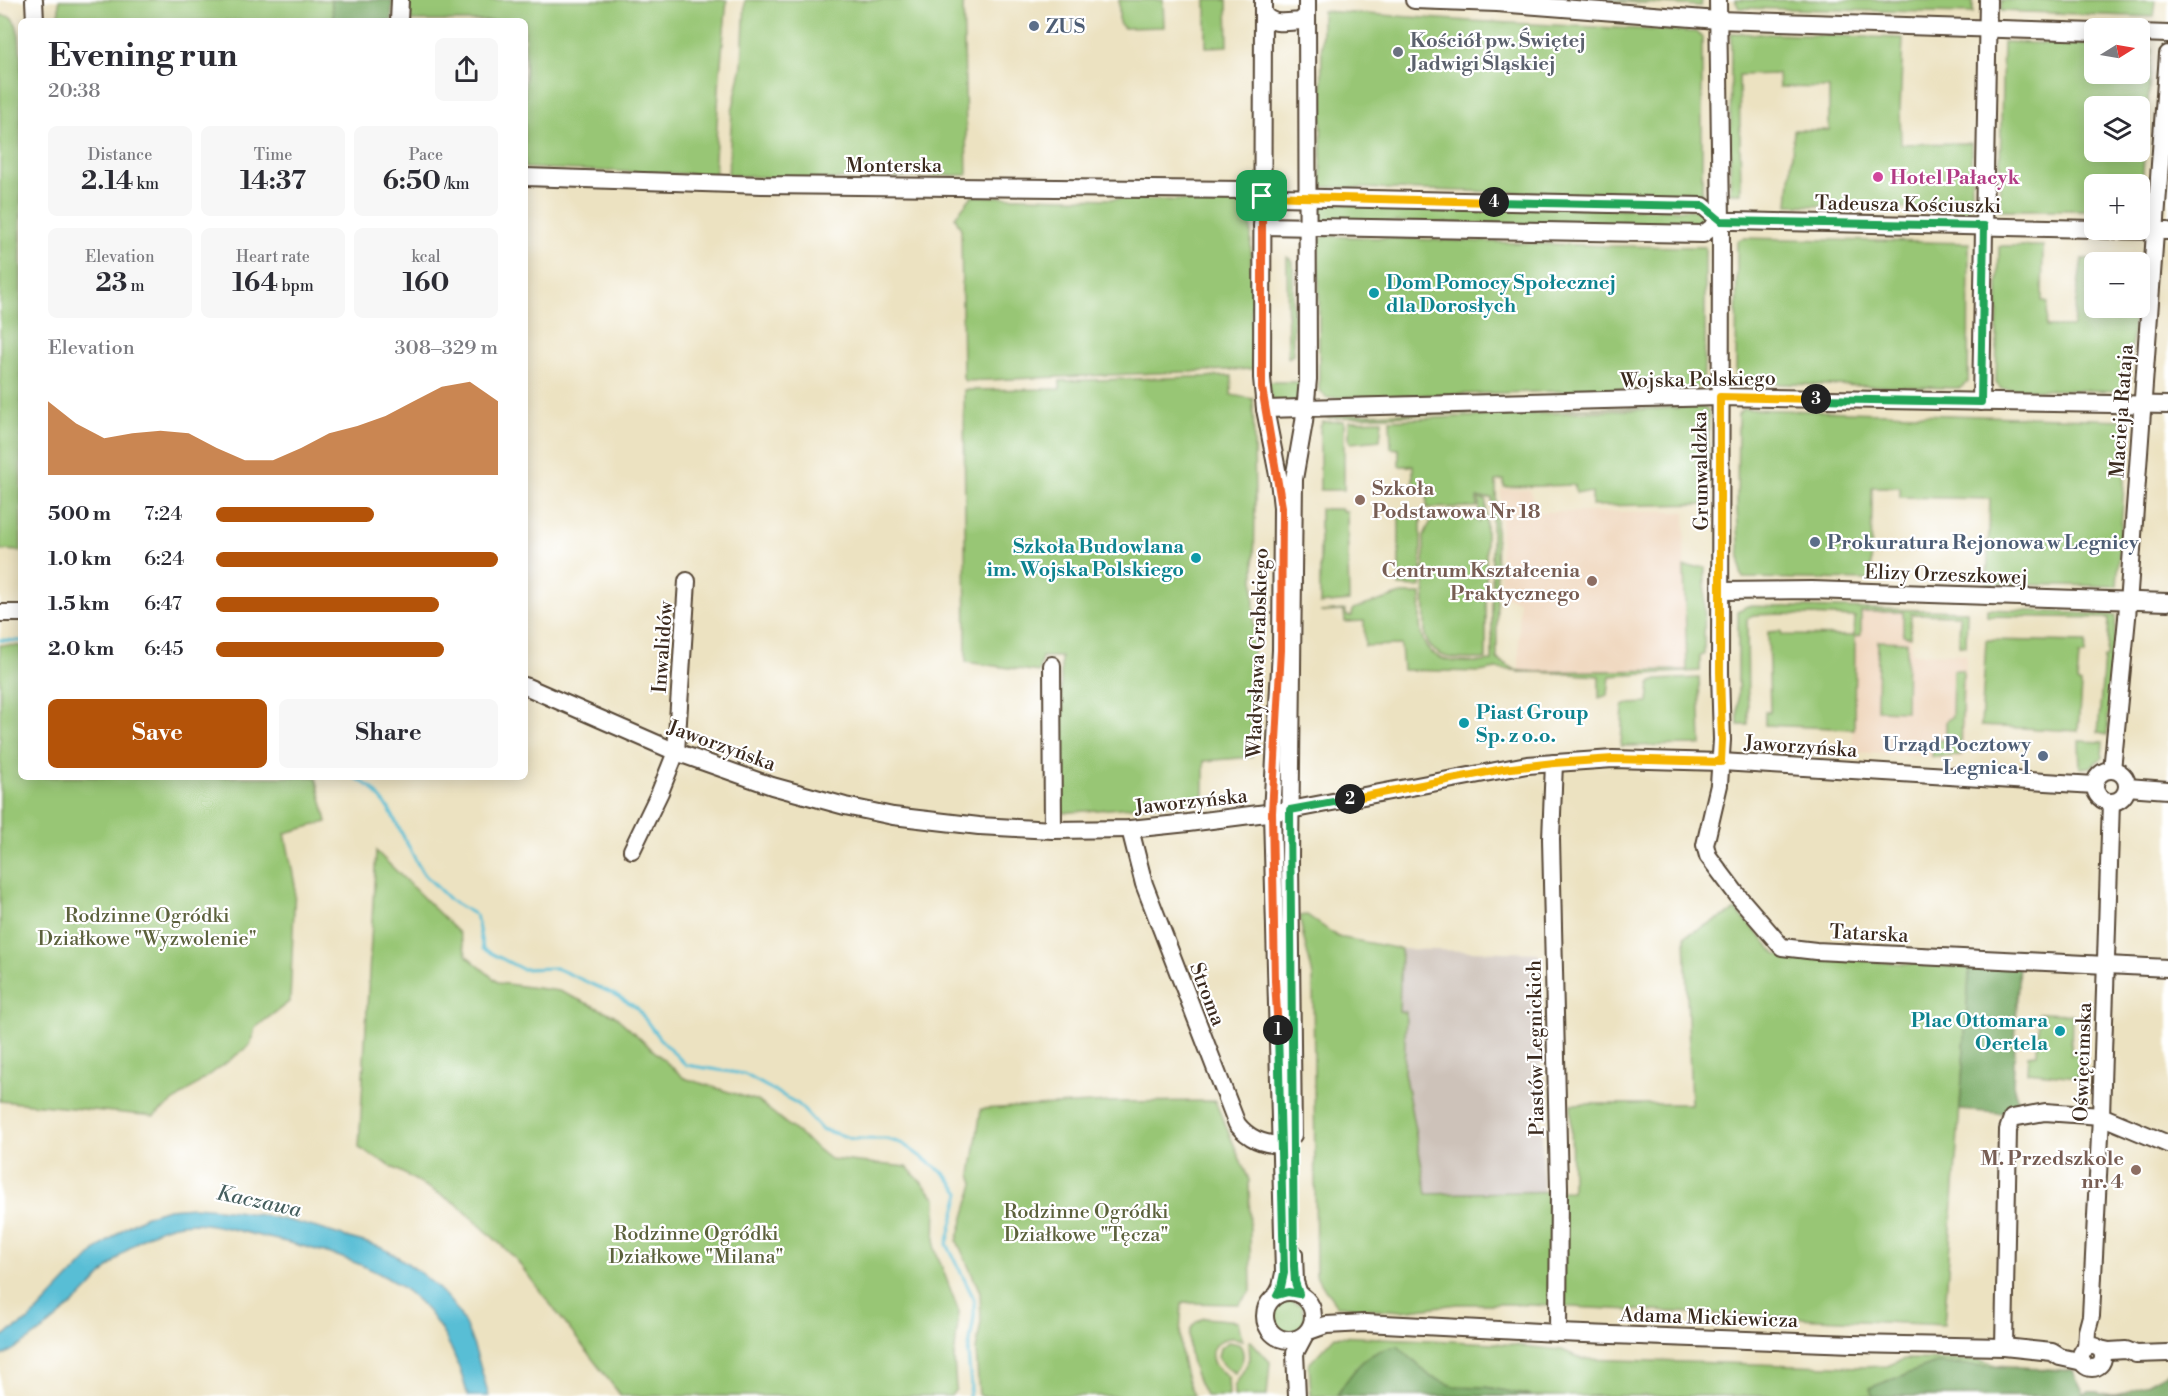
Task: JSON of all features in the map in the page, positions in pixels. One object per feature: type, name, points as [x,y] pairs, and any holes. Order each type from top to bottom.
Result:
[{"type":"street","points":[[34,0],[35,18]]},
{"type":"street","points":[[399,18],[400,0]]},
{"type":"street","points":[[1414,0],[1497,2],[1718,20],[2084,32]]},
{"type":"street","name":"Grunwaldzka","points":[[1718,0],[1721,221],[1721,762]]},
{"type":"street","points":[[1981,402],[1988,0]]},
{"type":"street","points":[[1263,6],[1266,18],[1274,22],[1301,21],[1307,7]]},
{"type":"street","name":"Władysława Grabskiego","points":[[1263,6],[1262,378],[1265,409],[1287,495],[1294,1266],[1295,1282],[1299,1294]]},
{"type":"street","name":"Władysława Grabskiego","points":[[1277,1295],[1284,1273],[1272,813],[1287,495],[1294,471],[1308,379],[1307,7]]},
{"type":"street","points":[[2150,33],[2168,34]]},
{"type":"street","name":"Macieja Rataja","points":[[2112,770],[2128,600],[2142,405],[2161,231],[2168,54]]},
{"type":"street","name":"Monterska","points":[[528,177],[762,185],[1244,189],[1262,196]]},
{"type":"street","points":[[1262,196],[1703,206],[1721,221]]},
{"type":"street","points":[[1580,204],[1580,232]]},
{"type":"street","name":"Tadeusza Kościuszki","points":[[1262,226],[1703,234],[1721,221],[2084,229]]},
{"type":"street","name":"Wojska Polskiego","points":[[1265,409],[1720,397],[2168,405]]},
{"type":"street","name":"Inwalidów","points":[[632,850],[676,752],[687,581]]},
{"type":"street","name":"Elizy Orzeszkowej","points":[[1722,591],[1812,590],[2168,602]]},
{"type":"street","points":[[0,613],[18,614]]},
{"type":"street","points":[[1052,665],[1053,830]]},
{"type":"street","name":"Jaworzyńska","points":[[528,687],[676,752],[772,786],[864,810],[941,823],[1053,830],[1130,829],[1272,813],[1503,769],[1613,759],[1721,762],[2095,785]]},
{"type":"street","name":"Tatarska","points":[[1721,762],[1716,802],[1704,844],[1707,856],[1782,947],[1816,951],[2168,968]]},
{"type":"street","name":"Piastów Legnickich","points":[[1554,763],[1551,839],[1559,1188],[1558,1333]]},
{"type":"street","points":[[2112,770],[2122,774],[2127,787],[2124,796],[2111,802],[2101,799],[2095,785],[2102,772],[2112,770]]},
{"type":"street","points":[[2127,787],[2168,790]]},
{"type":"street","name":"Oświęcimska","points":[[2092,1353],[2087,1331],[2090,1324],[2101,1116],[2111,802]]},
{"type":"street","name":"Stroma","points":[[1130,829],[1144,884],[1237,1124],[1250,1138],[1266,1144],[1282,1144]]},
{"type":"street","points":[[2004,1347],[2008,1130],[2012,1118],[2045,1112],[2101,1116],[2168,1144]]},
{"type":"street","points":[[1297,1396],[1295,1353],[1306,1333],[1313,1318],[1311,1306],[1299,1294],[1288,1292],[1277,1295],[1268,1304],[1265,1315],[1268,1329],[1277,1337],[1291,1341],[1306,1333]]},
{"type":"street","name":"Adama Mickiewicza","points":[[1311,1306],[1325,1314],[1365,1323]]},
{"type":"street","name":"Adama Mickiewicza","points":[[1306,1333],[1326,1325],[1365,1323],[1558,1333],[2004,1347],[2052,1352],[2060,1357],[2092,1353],[2124,1360],[2136,1354],[2168,1353]]},
{"type":"street","points":[[1277,1337],[1284,1359],[1286,1396]]},
{"type":"shaded area","name":"Centrum Kształcenia Praktycznego","points":[[1501,489],[1530,490],[1538,512],[1685,512],[1684,567],[1688,671],[1519,672],[1519,601],[1500,595]]},
{"type":"shaded area","points":[[1860,610],[1911,612],[1912,653],[1966,654],[1963,759],[1853,752],[1851,635],[1858,634]]},
{"type":"shaded area","points":[[1401,949],[1539,953],[1543,1192],[1426,1194],[1404,1072],[1406,1013],[1399,1012]]},
{"type":"green space","points":[[59,0],[331,0],[334,18],[59,18]]},
{"type":"green space","points":[[331,0],[392,0],[392,18],[334,18]]},
{"type":"green space","points":[[407,0],[727,0],[720,73],[716,175],[528,168],[528,18],[407,18]]},
{"type":"green space","points":[[745,0],[963,0],[967,175],[811,180],[728,175],[732,112],[742,65]]},
{"type":"green space","points":[[1119,0],[1163,0],[1164,27],[1124,28],[1119,23]]},
{"type":"green space","points":[[1206,0],[1227,0],[1228,46],[1206,47]]},
{"type":"green space","points":[[1586,0],[1702,0],[1701,6]]},
{"type":"green space","points":[[1735,0],[1973,0],[1973,13],[1739,8]]},
{"type":"green space","points":[[2001,0],[2155,0],[2153,17],[2001,11]]},
{"type":"green space","points":[[1322,11],[1697,32],[1702,38],[1702,194],[1565,194],[1321,187]]},
{"type":"green space","points":[[0,15],[11,17],[18,31],[18,551],[0,550]]},
{"type":"green space","points":[[1731,33],[1903,38],[1901,144],[1971,143],[1972,205],[1967,210],[1788,205],[1794,130],[1829,130],[1829,88],[1779,87],[1778,74],[1739,75],[1741,193],[1730,193]]},
{"type":"green space","points":[[2003,42],[2084,45],[2084,84],[2149,84],[2148,96],[2084,96],[2084,162],[2144,162],[2143,174],[2084,174],[2084,210],[1999,210]]},
{"type":"green space","points":[[2150,48],[2152,48],[2150,75]]},
{"type":"green space","points":[[972,196],[1251,202],[1251,290],[1255,290],[1255,306],[1251,306],[1253,369],[965,381],[963,378],[961,229],[955,217]]},
{"type":"green space","points":[[1319,203],[1705,210],[1704,229],[1320,220]]},
{"type":"green space","points":[[1325,236],[1606,246],[1705,247],[1703,387],[1326,398],[1319,389],[1319,240]]},
{"type":"green space","points":[[1743,238],[1969,243],[1968,382],[1960,388],[1741,383],[1736,378],[1737,241]]},
{"type":"green space","points":[[2043,246],[2042,301],[2048,303],[2046,327],[2073,327],[2082,259],[2084,259],[2084,318],[2133,318],[2129,391],[2001,389],[1996,383],[1999,247]]},
{"type":"green space","points":[[1287,257],[1293,261],[1293,355],[1288,358]]},
{"type":"green space","points":[[1232,376],[1231,395],[1253,399],[1255,499],[1252,757],[1204,761],[1204,801],[1061,813],[1061,657],[1042,657],[1039,672],[966,662],[964,390],[1060,389],[1060,381]]},
{"type":"green space","points":[[1267,382],[1302,382],[1299,399],[1285,402],[1272,399]]},
{"type":"green space","points":[[1702,405],[1327,418],[1326,415]]},
{"type":"green space","points":[[1701,407],[1708,410],[1707,504],[1592,506],[1592,493],[1576,492],[1575,485],[1504,487],[1504,480],[1496,481],[1497,659],[1516,670],[1496,669],[1480,672],[1403,670],[1401,645],[1365,646],[1364,621],[1345,622],[1344,611],[1320,612],[1345,610],[1347,616],[1352,616],[1353,609],[1402,594],[1421,594],[1422,637],[1433,654],[1451,661],[1492,661],[1492,498],[1477,498],[1477,507],[1427,508],[1427,484],[1413,485],[1413,466],[1399,466],[1399,449],[1391,448],[1390,420]]},
{"type":"green space","points":[[1743,409],[2124,420],[2128,426],[2117,586],[1987,584],[1990,499],[1900,497],[1900,487],[1872,487],[1871,580],[1743,578],[1737,510],[1738,414]]},
{"type":"green space","points":[[1382,420],[1380,440],[1351,443],[1349,441],[1349,421]]},
{"type":"green space","points":[[1344,421],[1344,490],[1320,490],[1320,427],[1323,422]]},
{"type":"green space","points":[[1479,499],[1486,500],[1486,659],[1450,658],[1435,651],[1425,636],[1424,537],[1433,520],[1447,512],[1463,513],[1479,522]]},
{"type":"green space","points":[[1320,509],[1347,511],[1349,601],[1320,604]]},
{"type":"green space","points":[[1419,516],[1421,519],[1421,587],[1399,586],[1399,518]]},
{"type":"green space","points":[[1684,567],[1705,567],[1704,655],[1700,656],[1700,671],[1610,676],[1608,695],[1599,698],[1599,676],[1537,672],[1687,670]]},
{"type":"green space","points":[[1747,606],[1967,611],[1966,646],[1959,645],[1960,615],[1911,614],[1910,637],[1903,635],[1903,612],[1861,612],[1861,635],[1855,637],[1854,729],[1765,725],[1765,712],[1770,712],[1768,632],[1781,631],[1782,635],[1854,636],[1855,617],[1753,615],[1747,619],[1748,725],[1738,725],[1738,611]]},
{"type":"green space","points":[[1987,609],[2116,615],[2107,735],[2098,733],[2109,618],[1987,616]]},
{"type":"green space","points":[[1986,640],[2086,642],[2085,655],[2079,655],[2077,682],[2081,684],[2078,731],[1981,726]]},
{"type":"green space","points":[[1878,641],[1907,642],[1906,711],[1877,710]]},
{"type":"green space","name":"Rodzinne Ogródki Działkowe \"Wyzwolenie\"","points":[[0,645],[18,646],[18,780],[317,780],[327,822],[285,833],[295,885],[290,1001],[255,1028],[250,1045],[154,1116],[0,1101]]},
{"type":"green space","points":[[1953,670],[1963,670],[1961,756],[1932,757],[1933,740],[1946,740],[1946,721],[1952,716]]},
{"type":"green space","points":[[1699,678],[1701,745],[1621,746],[1623,706],[1648,703],[1650,683],[1657,680]]},
{"type":"green space","points":[[2079,741],[2103,742],[2102,757],[2091,767],[2080,768]]},
{"type":"green space","name":"Rodzinne Ogródki Działkowe \"Milana\"","points":[[376,851],[459,933],[467,956],[499,983],[559,991],[614,1015],[684,1078],[758,1101],[830,1159],[907,1167],[936,1198],[935,1249],[959,1312],[954,1358],[956,1389],[951,1396],[621,1396],[514,1257],[457,1204],[359,1148]]},
{"type":"green space","points":[[1736,910],[1777,955],[1970,968],[1944,1325],[1509,1304],[1458,1304],[1402,1311],[1337,1306],[1316,1274],[1313,977],[1300,916],[1307,915],[1338,937],[1401,949],[1399,1012],[1406,1012],[1404,1072],[1427,1194],[1572,1191],[1571,1104],[1691,1104],[1685,936]]},
{"type":"green space","points":[[1970,959],[2019,961],[2013,1085],[2020,1108],[2000,1113],[1960,1110]]},
{"type":"green space","points":[[2039,1013],[2072,1014],[2071,1055],[2079,1054],[2078,1077],[2027,1072],[2028,1055],[2037,1054]]},
{"type":"green space","name":"Rodzinne Ogródki Działkowe \"Tęcza\"","points":[[1215,1101],[1249,1180],[1251,1291],[1239,1304],[1182,1303],[1180,1328],[1182,1361],[1194,1396],[979,1396],[976,1350],[981,1322],[980,1292],[957,1241],[974,1184],[971,1175],[981,1109],[1110,1102]]},
{"type":"green space","points":[[1289,1299],[1296,1304],[1301,1304],[1303,1314],[1307,1318],[1299,1332],[1295,1330],[1287,1335],[1283,1330],[1275,1328],[1276,1323],[1272,1316],[1277,1309],[1277,1304],[1286,1303]]},
{"type":"green space","points":[[1205,1318],[1238,1321],[1242,1340],[1224,1339],[1212,1351],[1214,1364],[1228,1377],[1229,1396],[1206,1396],[1193,1366],[1189,1341],[1191,1331],[1196,1323]]},
{"type":"green space","points":[[1335,1336],[1495,1343],[1562,1350],[1582,1359],[1862,1367],[1887,1366],[1904,1359],[1978,1360],[1996,1365],[2073,1371],[2084,1394],[2096,1392],[2111,1395],[2123,1394],[2168,1372],[2168,1396],[1311,1396],[1309,1364]]},
{"type":"green space","points":[[1251,1341],[1270,1362],[1267,1396],[1234,1396],[1234,1387],[1250,1359],[1249,1342]]},
{"type":"green space","points":[[1228,1342],[1239,1344],[1243,1351],[1241,1363],[1235,1373],[1224,1366],[1218,1358],[1220,1348]]},
{"type":"green space","points":[[1398,1346],[1431,1377],[1454,1386],[1486,1387],[1533,1396],[1336,1396],[1355,1370],[1368,1357],[1376,1352]]},
{"type":"green space","points":[[1936,1363],[2073,1371],[2084,1394],[2096,1392],[2111,1395],[2122,1394],[2143,1386],[2168,1372],[2168,1396],[1873,1396],[1869,1388]]},
{"type":"water","points":[[193,1207],[253,1213],[291,1221],[376,1246],[404,1261],[433,1284],[457,1310],[471,1340],[489,1396],[468,1396],[453,1352],[439,1326],[420,1302],[392,1281],[356,1263],[318,1250],[202,1224],[188,1223],[171,1226],[140,1240],[121,1255],[80,1298],[52,1323],[22,1345],[0,1357],[0,1338],[29,1320],[95,1251],[126,1227],[146,1216],[168,1209]]},
{"type":"waterway","points":[[0,640],[18,641]]},
{"type":"waterway","points":[[359,780],[372,788],[389,809],[422,872],[451,901],[476,915],[483,949],[522,969],[556,968],[616,995],[637,1008],[659,1038],[686,1065],[744,1074],[798,1104],[821,1129],[853,1139],[887,1139],[903,1144],[945,1174],[960,1193],[947,1244],[974,1299],[974,1317],[968,1354],[971,1386],[969,1396]]},
{"type":"place","name":"ZUS","points":[[1034,26]]},
{"type":"place","name":"Kościół pw. Świętej Jadwigi Śląskiej","points":[[1398,52]]},
{"type":"place","name":"Hotel Pałacyk","points":[[1878,177]]},
{"type":"place","name":"Dom Pomocy Społecznej dla Dorosłych","points":[[1374,293]]},
{"type":"place","name":"Szkoła Podstawowa Nr 18","points":[[1360,500]]},
{"type":"place","name":"Prokuratura Rejonowa w Legnicy","points":[[1815,542]]},
{"type":"place","name":"Szkoła Budowlana im. Wojska Polskiego","points":[[1196,558]]},
{"type":"place","name":"Centrum Kształcenia Praktycznego","points":[[1592,581]]},
{"type":"place","name":"Piast Group Sp. z o.o.","points":[[1464,723]]},
{"type":"place","name":"Urząd Pocztowy Legnica 1","points":[[2043,756]]},
{"type":"place","name":"Plac Ottomara Oertela","points":[[2060,1031]]},
{"type":"place","name":"M. Przedszkole nr. 4","points":[[2136,1170]]},
{"type":"route","points":[[1262,196],[1703,206],[1721,221],[1984,226],[1981,402],[1720,397],[1721,762],[1613,759],[1527,765],[1290,810],[1294,1266],[1295,1282],[1299,1294],[1288,1292],[1277,1295],[1284,1273],[1272,813],[1281,650],[1282,507],[1262,388],[1262,196]]},
{"type":"water label","name":"Kaczawa","points":[[259,1201]]}]
